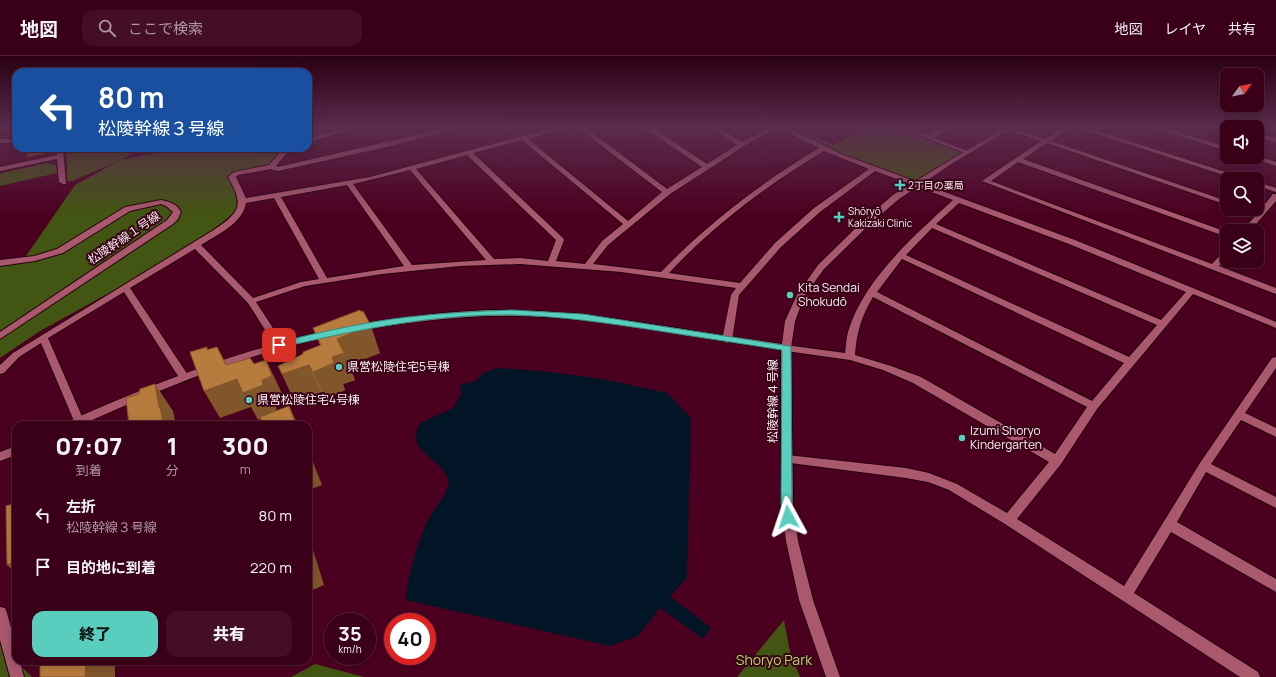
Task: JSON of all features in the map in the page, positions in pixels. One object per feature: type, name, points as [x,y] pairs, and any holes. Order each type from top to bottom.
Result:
[{"type":"street","points":[[0,168],[45,156]]},
{"type":"street","points":[[60,156],[63,182]]},
{"type":"street","points":[[271,167],[281,156]]},
{"type":"street","points":[[0,371],[16,356],[43,337],[215,234],[234,219],[242,206],[242,195],[232,177],[236,173],[271,167],[278,169],[339,156]]},
{"type":"street","points":[[242,201],[348,183],[458,156]]},
{"type":"street","points":[[472,156],[560,240],[550,263]]},
{"type":"street","points":[[545,156],[627,224]]},
{"type":"street","points":[[619,156],[667,192]]},
{"type":"street","points":[[691,156],[706,166]]},
{"type":"street","points":[[587,266],[605,243],[627,224],[667,192],[723,156]]},
{"type":"street","points":[[663,275],[687,248],[725,216],[794,166],[811,156]]},
{"type":"street","points":[[844,156],[1072,242],[1276,325]]},
{"type":"street","name":"松陵幹線４号線","points":[[833,677],[806,600],[792,541],[787,505],[786,348],[790,321],[801,295],[821,267],[868,221],[896,197],[961,156]]},
{"type":"street","points":[[1024,156],[986,181],[1276,291]]},
{"type":"street","points":[[1087,156],[1220,201]]},
{"type":"street","points":[[1170,156],[1221,172]]},
{"type":"street","points":[[1018,160],[1220,232]]},
{"type":"street","points":[[1264,160],[1276,164]]},
{"type":"street","points":[[412,168],[492,262]]},
{"type":"street","points":[[727,340],[735,294],[778,245],[817,210],[874,168]]},
{"type":"street","points":[[348,183],[410,268]]},
{"type":"street","points":[[1264,186],[1276,190]]},
{"type":"street","points":[[276,195],[324,280]]},
{"type":"street","points":[[1264,210],[1276,196]]},
{"type":"street","points":[[850,357],[853,330],[864,304],[902,256],[931,225],[959,199]]},
{"type":"street","name":"松陵幹線１号線","points":[[0,263],[35,258],[60,251],[128,209],[161,202],[175,208],[177,212],[175,217],[170,222],[0,336]]},
{"type":"street","points":[[1252,224],[1259,216]]},
{"type":"street","points":[[931,225],[1163,324]]},
{"type":"street","points":[[196,245],[251,301],[279,345]]},
{"type":"street","points":[[902,256],[1131,362]]},
{"type":"street","points":[[1214,267],[1220,260]]},
{"type":"street","points":[[251,301],[304,284],[382,270],[520,261],[587,266],[742,286]]},
{"type":"street","points":[[126,288],[184,377]]},
{"type":"street","points":[[1009,520],[1057,461],[1094,406],[1192,290]]},
{"type":"street","points":[[872,293],[1094,406]]},
{"type":"street","points":[[349,329],[435,317],[512,312],[583,317],[727,340],[850,357],[887,368],[917,380],[1057,461]]},
{"type":"street","points":[[80,421],[184,377],[279,345],[335,332]]},
{"type":"street","points":[[43,337],[74,421]]},
{"type":"street","points":[[1126,594],[1204,466],[1239,415],[1272,373],[1276,360]]},
{"type":"street","points":[[1239,415],[1276,433]]},
{"type":"street","points":[[0,457],[12,452]]},
{"type":"street","points":[[786,459],[906,473],[929,478],[953,487],[1009,520],[1126,594],[1252,677]]},
{"type":"street","points":[[1204,466],[1276,503]]},
{"type":"street","points":[[1168,524],[1276,586]]},
{"type":"street","points":[[0,612],[12,658]]},
{"type":"street","points":[[14,665],[17,677]]},
{"type":"green space","points":[[67,156],[128,156],[121,160],[140,156],[280,156],[271,167],[236,173],[242,206],[196,245],[40,331],[0,358],[0,263],[24,259],[75,185],[120,160],[73,181],[67,181]]},
{"type":"green space","points":[[842,156],[961,156],[917,183]]},
{"type":"green space","points":[[47,163],[56,165],[57,173],[0,186],[0,174],[2,173]]},
{"type":"green space","points":[[0,613],[12,649],[12,665],[20,665],[32,677],[0,677]]},
{"type":"green space","name":"Shoryo Park","points":[[784,620],[790,652],[800,677],[737,677]]},
{"type":"green space","points":[[315,664],[364,677],[291,677]]},
{"type":"water","points":[[498,368],[550,372],[603,379],[667,393],[691,418],[687,578],[670,596],[711,628],[703,639],[660,608],[638,636],[610,646],[406,600],[409,579],[423,531],[427,521],[443,497],[448,484],[448,480],[443,470],[418,446],[416,438],[417,429],[420,423],[453,408],[461,395],[460,385],[476,381],[483,373]]},
{"type":"building","points":[[360,310],[361,312],[363,311],[371,326],[337,339],[344,353],[332,357],[334,363],[313,372],[309,365],[282,374],[278,366],[303,354],[303,352],[321,345],[313,328]]},
{"type":"building","points":[[207,347],[207,350],[217,347],[226,365],[250,358],[254,364],[266,360],[272,376],[262,380],[263,385],[243,393],[237,379],[204,391],[190,352]]},
{"type":"building","points":[[155,384],[163,421],[129,421],[126,398],[139,394],[140,389]]},
{"type":"building","points":[[289,406],[295,421],[262,421],[260,417]]},
{"type":"building","points":[[12,504],[12,563],[7,565],[6,506]]},
{"type":"building","points":[[40,665],[86,665],[85,677],[40,677]]},
{"type":"place","name":"2丁目の薬局","points":[[900,185]]},
{"type":"place","name":"Shōryō Kakizaki Clinic","points":[[839,217]]},
{"type":"place","name":"Kita Sendai Shokudō","points":[[790,295]]},
{"type":"place","name":"県営松陵住宅5号棟","points":[[339,367]]},
{"type":"place","name":"県営松陵住宅4号棟","points":[[249,400]]},
{"type":"place","name":"Izumi Shoryo Kindergarten","points":[[962,438]]},
{"type":"route","points":[[279,345],[349,329],[407,320],[456,314],[512,312],[583,317],[786,348],[788,517]]}]
